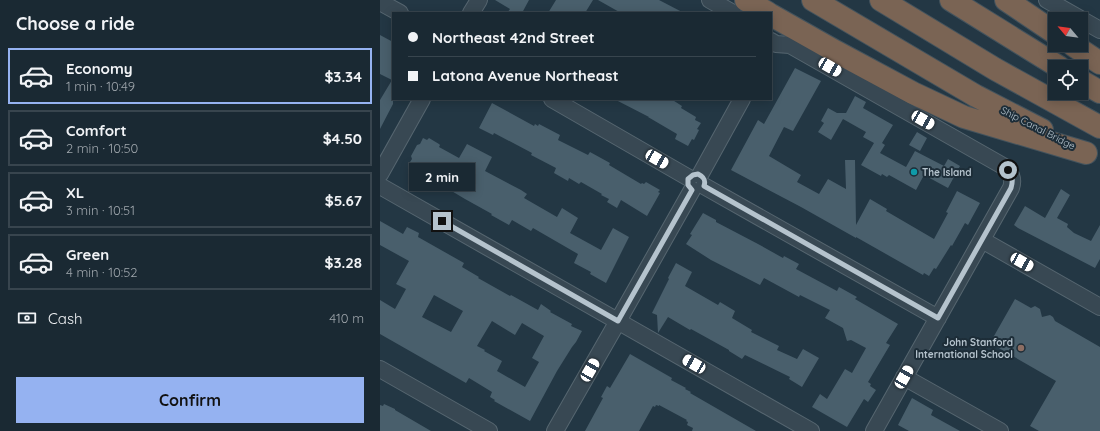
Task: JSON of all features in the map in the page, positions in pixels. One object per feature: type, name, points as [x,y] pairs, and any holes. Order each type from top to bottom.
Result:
[{"type":"highway","points":[[746,0],[766,12]]},
{"type":"highway","name":"Ship Canal Bridge","points":[[813,0],[976,96],[1093,156]]},
{"type":"highway","points":[[881,0],[995,69],[1100,127]]},
{"type":"highway","points":[[951,0],[1048,60]]},
{"type":"highway","points":[[1006,0],[1048,28]]},
{"type":"highway","points":[[772,16],[913,93],[964,117],[1093,156]]},
{"type":"highway","points":[[1084,52],[1100,63]]},
{"type":"highway","points":[[1088,85],[1100,92]]},
{"type":"street","points":[[472,12],[479,0]]},
{"type":"street","points":[[710,0],[731,12]]},
{"type":"street","points":[[1048,0],[1100,30]]},
{"type":"street","points":[[380,2],[398,12]]},
{"type":"street","points":[[772,44],[790,44],[1004,166],[1012,176],[1011,188],[874,431]]},
{"type":"street","points":[[380,174],[421,100]]},
{"type":"street","points":[[554,100],[938,318]]},
{"type":"street","points":[[555,431],[741,100]]},
{"type":"street","points":[[380,186],[812,431]]},
{"type":"street","points":[[982,240],[1100,307]]},
{"type":"street","points":[[380,368],[490,431]]},
{"type":"street","points":[[904,377],[1000,431]]},
{"type":"building","points":[[495,0],[529,0],[523,12],[508,12],[510,9]]},
{"type":"building","points":[[556,0],[593,0],[586,12],[549,12]]},
{"type":"building","points":[[598,0],[659,0],[682,12],[619,12]]},
{"type":"building","points":[[380,35],[392,41],[392,80],[380,74]]},
{"type":"building","points":[[795,68],[821,81],[793,131],[784,127],[769,156],[801,175],[797,182],[819,194],[828,179],[846,189],[845,160],[855,160],[856,225],[870,199],[887,209],[886,211],[934,239],[948,213],[946,212],[957,191],[980,203],[968,225],[965,223],[952,246],[951,245],[936,269],[934,268],[929,276],[924,273],[923,275],[731,170],[758,120],[764,124]]},
{"type":"building","points":[[392,80],[393,104],[380,129],[380,100]]},
{"type":"building","points":[[855,96],[866,102],[863,108],[893,125],[882,143],[885,145],[880,153],[906,167],[915,151],[944,166],[948,159],[960,166],[948,188],[924,175],[916,190],[889,175],[887,177],[882,174],[881,176],[861,165],[874,143],[863,137],[866,132],[843,119],[831,140],[818,132],[824,123],[821,121],[828,108],[837,113],[846,113]]},
{"type":"building","points":[[616,100],[673,100],[682,106],[681,108],[696,117],[695,120],[701,123],[697,129],[699,130],[694,140],[692,139],[688,146],[675,139],[677,134],[649,117]]},
{"type":"building","points":[[492,103],[534,126],[535,124],[538,126],[539,124],[560,135],[558,140],[588,155],[590,152],[610,163],[609,165],[641,184],[646,182],[660,190],[658,192],[660,193],[647,216],[621,200],[617,208],[607,202],[609,199],[581,182],[579,184],[569,178],[568,181],[554,173],[556,168],[531,155],[532,153],[494,133],[493,135],[479,128]]},
{"type":"building","points":[[917,132],[927,138],[920,151],[909,145]]},
{"type":"building","points":[[423,138],[427,140],[429,138],[439,144],[439,147],[459,158],[467,144],[492,157],[485,171],[521,190],[527,194],[524,198],[557,217],[562,208],[578,218],[570,233],[601,250],[613,228],[629,237],[606,283],[590,274],[591,272],[574,263],[578,254],[533,228],[531,231],[512,220],[509,225],[408,165],[417,145],[420,144]]},
{"type":"building","points":[[1061,189],[1070,195],[1057,218],[1068,224],[1067,227],[1074,233],[1091,241],[1100,225],[1100,259],[1095,268],[1014,225],[1025,206],[1045,218]]},
{"type":"building","points":[[703,213],[716,220],[716,222],[783,258],[784,256],[799,264],[796,269],[837,291],[839,287],[857,297],[855,299],[898,324],[886,343],[890,345],[868,382],[871,384],[870,386],[876,390],[868,402],[864,399],[847,427],[812,407],[820,394],[827,399],[845,369],[852,373],[866,348],[851,340],[847,341],[843,328],[825,318],[830,310],[800,295],[799,297],[764,278],[760,285],[711,260],[686,244],[692,235],[690,234]]},
{"type":"building","points":[[380,221],[403,234],[407,227],[419,233],[418,237],[464,263],[462,267],[479,277],[478,278],[538,310],[541,304],[551,311],[550,312],[572,324],[571,326],[582,331],[557,371],[530,421],[494,401],[495,400],[490,397],[492,392],[469,378],[466,383],[380,334],[380,300],[395,309],[406,289],[396,284],[409,261],[380,245]],"holes":[[[434,295],[463,311],[451,332],[422,317]],[[492,321],[515,335],[522,323],[544,336],[532,358],[539,362],[525,387],[497,371],[502,361],[477,346]]]},
{"type":"building","points":[[676,263],[692,272],[685,286],[718,305],[720,302],[735,311],[732,318],[752,330],[751,332],[779,346],[777,350],[797,359],[803,349],[819,358],[802,387],[789,379],[790,377],[745,355],[742,359],[729,350],[668,317],[658,333],[657,315],[652,313]]},
{"type":"building","points":[[1015,299],[1031,308],[1035,306],[1040,309],[1042,317],[1050,315],[1055,321],[1100,347],[1100,431],[1039,431],[1030,426],[1056,381],[990,343]]},
{"type":"building","points":[[630,354],[672,378],[671,380],[686,388],[685,389],[691,392],[690,393],[756,431],[692,431],[693,428],[687,425],[687,420],[659,405],[656,405],[655,407],[653,406],[639,431],[585,431],[603,398],[601,397],[607,386],[610,388]]},
{"type":"building","points":[[912,398],[933,410],[931,415],[960,431],[909,431],[898,425]]},
{"type":"building","points":[[384,404],[431,431],[380,431],[380,405],[383,406]]},
{"type":"place","name":"The Island","points":[[914,172]]},
{"type":"place","name":"John Stanford International School","points":[[1021,348]]},
{"type":"route","points":[[442,221],[618,321],[692,190],[688,185],[688,179],[690,176],[698,174],[703,177],[705,183],[704,186],[938,318],[1011,188],[1012,176],[1008,170]]}]
